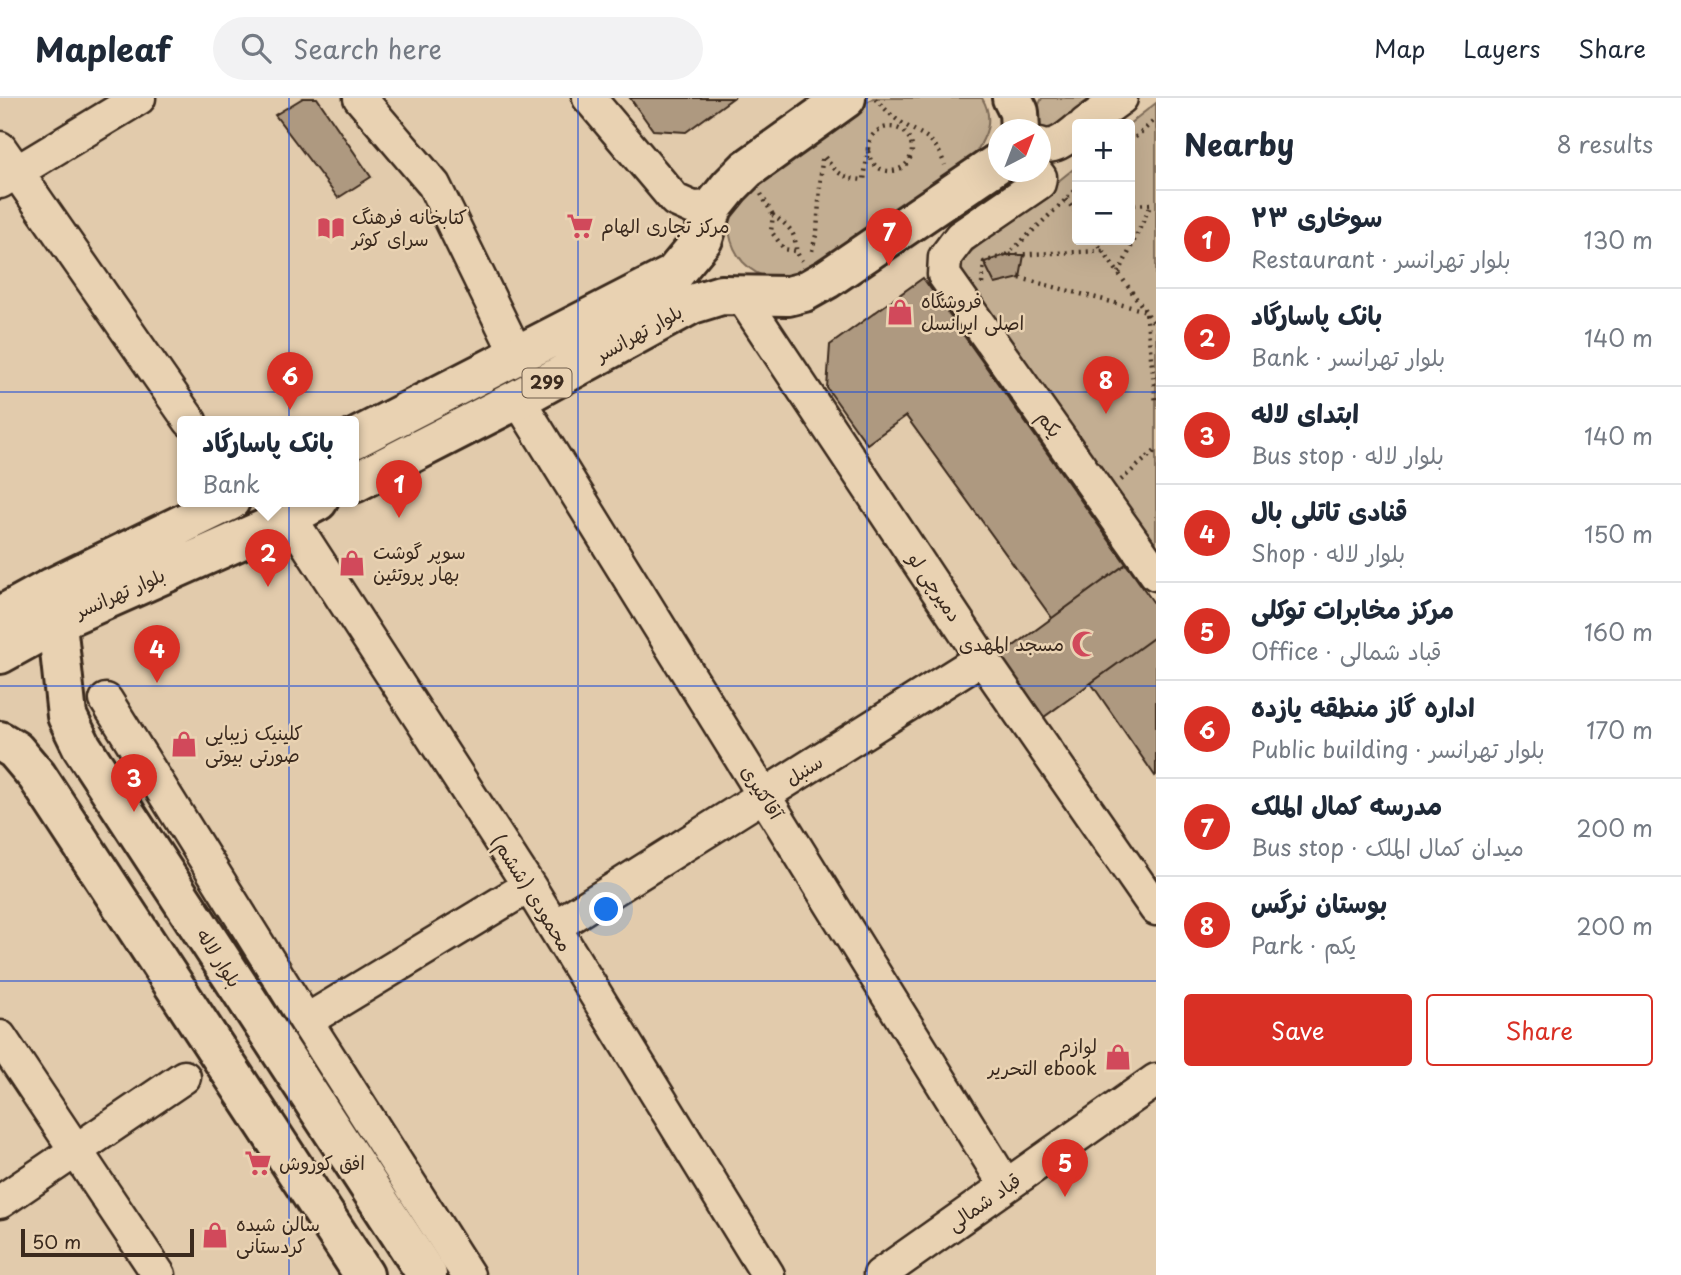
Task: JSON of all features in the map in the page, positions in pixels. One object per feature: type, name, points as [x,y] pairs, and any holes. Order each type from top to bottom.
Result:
[{"type":"main road","name":"بلوار تهرانسر","points":[[359,436],[673,275],[747,169],[846,98]]},
{"type":"main road","name":"بلوار تهرانسر","points":[[359,480],[518,399],[692,304],[721,295],[788,296],[804,292],[988,171]]},
{"type":"main road","points":[[708,223],[717,271],[742,297]]},
{"type":"main road","name":"بلوار تهرانسر","points":[[0,616],[53,587],[218,507]]},
{"type":"main road","name":"بلوار تهرانسر","points":[[0,654],[57,623],[304,509]]},
{"type":"main road","name":"بلوار لاله","points":[[57,623],[67,716],[82,747],[427,1275]]},
{"type":"main road","points":[[0,741],[15,750],[37,776],[364,1275]]},
{"type":"main road","points":[[125,912],[132,900],[143,890],[170,884]]},
{"type":"street","points":[[139,98],[5,167],[186,416]]},
{"type":"street","points":[[360,98],[434,185],[518,357]]},
{"type":"street","points":[[589,98],[675,200],[692,208],[708,223]]},
{"type":"street","points":[[1092,119],[1121,98]]},
{"type":"street","points":[[1051,145],[1059,143],[1072,134]]},
{"type":"street","name":"یکم","points":[[1039,182],[960,237],[945,257],[944,275],[1156,574]]},
{"type":"street","name":"دمیرچی لو","points":[[742,297],[982,658],[1156,909]]},
{"type":"street","name":"آقاکثیری","points":[[518,399],[1006,1186]]},
{"type":"street","name":"محمودی (ششم)","points":[[304,509],[529,886],[768,1275]]},
{"type":"street","name":"سنبل","points":[[554,927],[982,658]]},
{"type":"street","points":[[106,700],[468,1275]]},
{"type":"street","points":[[306,1021],[529,886]]},
{"type":"street","points":[[0,1037],[159,1275]]},
{"type":"street","points":[[0,1202],[184,1077]]},
{"type":"street","name":"قباد شمالی","points":[[890,1272],[1156,1080]]},
{"type":"path","points":[[874,98],[899,121],[931,139],[938,148],[947,171],[944,178],[950,197]]},
{"type":"path","points":[[1135,138],[1156,119]]},
{"type":"path","points":[[803,262],[810,257],[817,231],[824,156],[832,170],[850,178],[864,180],[867,149],[869,142],[879,130],[893,128],[906,135],[910,141],[911,155],[908,162],[897,170],[884,170],[872,162],[867,149]]},
{"type":"path","points":[[906,135],[917,131]]},
{"type":"path","points":[[761,194],[773,215],[788,226],[795,239],[795,251],[784,249],[771,231],[773,215]]},
{"type":"path","points":[[1072,194],[1006,256],[1103,251]]},
{"type":"path","points":[[1066,199],[1072,204]]},
{"type":"path","points":[[1118,273],[1154,205],[1135,205]]},
{"type":"path","points":[[1099,245],[1156,326]]},
{"type":"path","points":[[1020,278],[1146,311]]},
{"type":"path","points":[[1146,311],[1156,403]]},
{"type":"path","points":[[1121,480],[1156,450]]},
{"type":"shaded area","points":[[873,98],[982,98],[988,114],[987,128],[974,156],[807,273],[773,278],[758,274],[738,256],[731,241],[729,217],[736,199],[783,161]]},
{"type":"shaded area","points":[[1042,98],[1097,98],[1051,128],[1051,119],[1036,119],[1035,113]]},
{"type":"shaded area","points":[[1156,103],[1156,550],[953,266],[1072,170],[1072,245],[1135,245],[1135,119]]},
{"type":"building","points":[[303,98],[317,98],[371,177],[338,198],[275,115]]},
{"type":"building","points":[[630,98],[733,98],[686,132],[653,130]]},
{"type":"building","points":[[1006,255],[1024,255],[1020,278],[995,284],[984,262]]},
{"type":"building","points":[[923,278],[1126,564],[1052,618],[906,416],[867,444],[827,388],[830,345]]},
{"type":"building","points":[[1126,564],[1156,606],[1156,636],[1044,717],[1000,656]]},
{"type":"building","points":[[1156,636],[1156,775],[1155,776],[1091,683]]},
{"type":"place","name":"مرکز تجاری الهام","points":[[580,226]]},
{"type":"place","name":"کتابخانه فرهنگ سرای کوثر","points":[[331,228]]},
{"type":"place","name":"مدرسه کمال الملک","points":[[889,266]]},
{"type":"place","name":"فروشگاه اصلی ایرانسل","points":[[900,312]]},
{"type":"place","name":"اداره گاز منطقه یازده","points":[[290,410]]},
{"type":"place","name":"بوستان نرگس","points":[[1106,414]]},
{"type":"place","name":"سوخاری ۲۳","points":[[399,518]]},
{"type":"place","name":"سوپر گوشت بهار پروتئین","points":[[352,563]]},
{"type":"place","name":"بانک پاسارگاد","points":[[268,587]]},
{"type":"place","name":"مسجد المهدی","points":[[1085,644]]},
{"type":"place","name":"قنادی تاتلی بال","points":[[157,683]]},
{"type":"place","name":"کلینیک زیبایی صورتی بیوتی","points":[[184,744]]},
{"type":"place","name":"ابتدای لاله","points":[[134,812]]},
{"type":"place","name":"لوازم التحریر ebook","points":[[1118,1057]]},
{"type":"place","name":"افق کوروش","points":[[258,1163]]},
{"type":"place","name":"مرکز مخابرات توکلی","points":[[1065,1197]]},
{"type":"place","name":"سالن شیده کردستانی","points":[[215,1235]]}]
